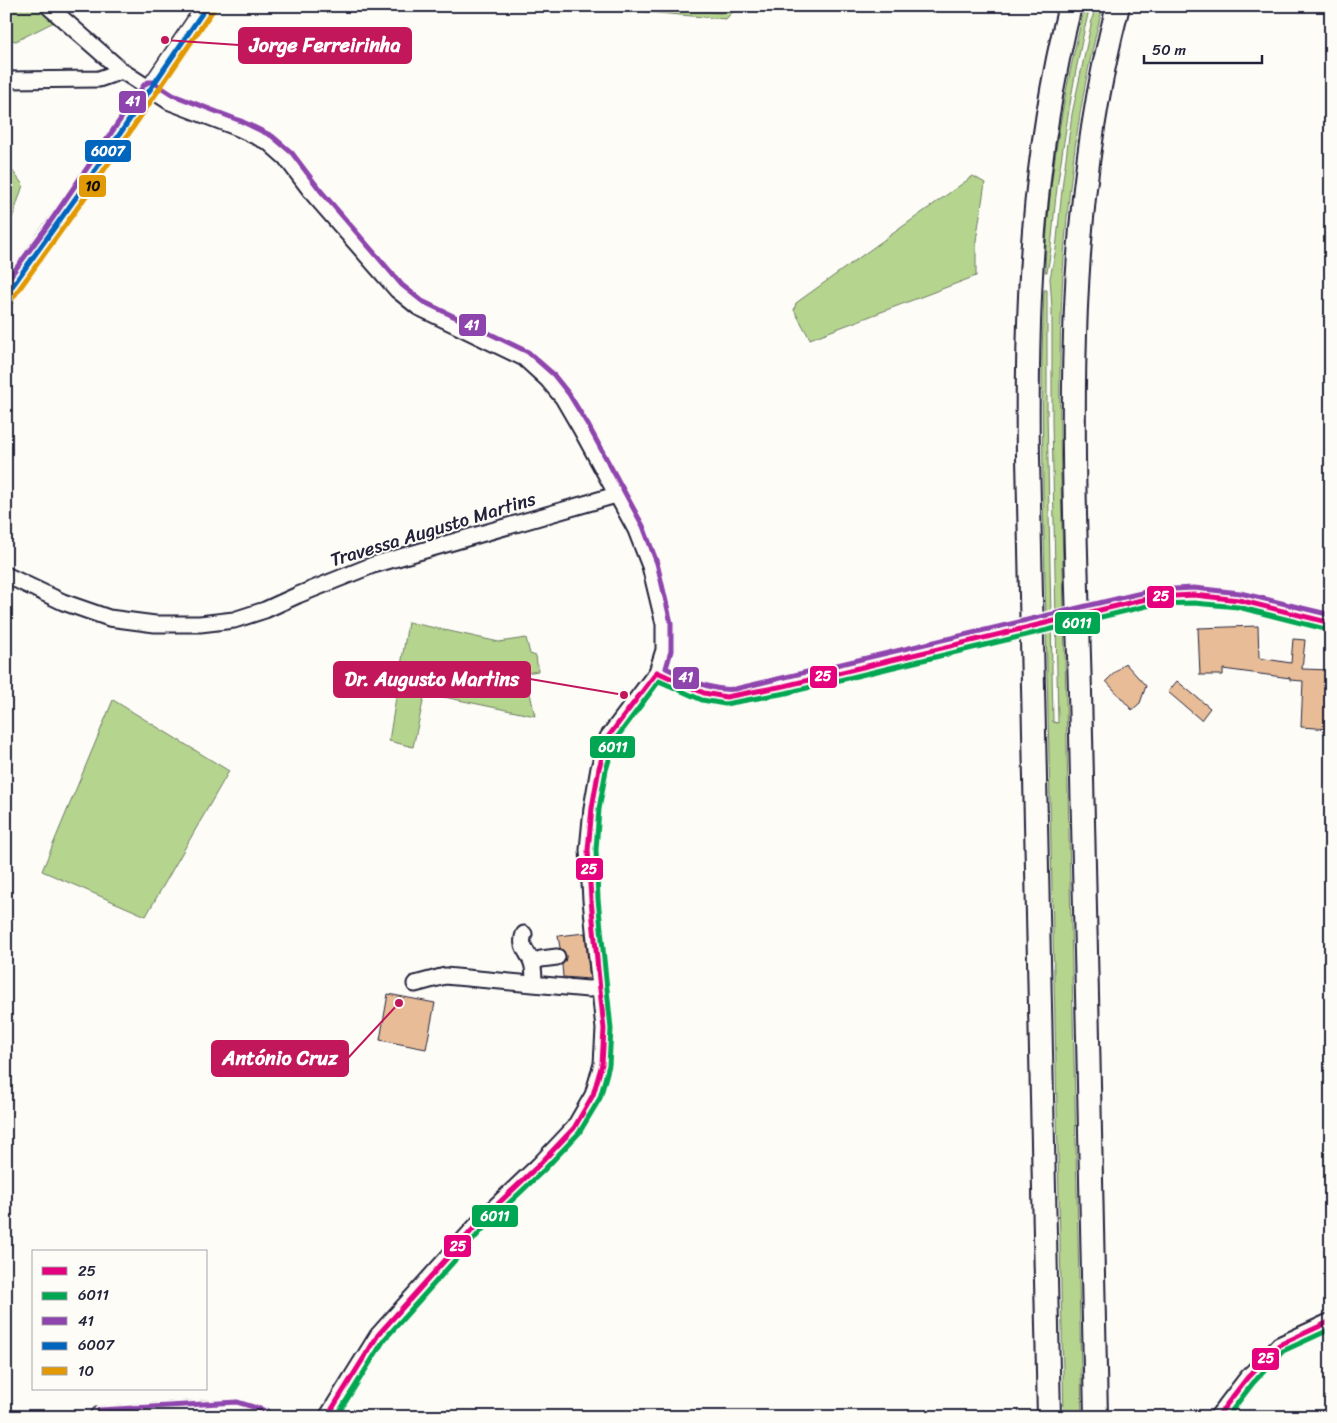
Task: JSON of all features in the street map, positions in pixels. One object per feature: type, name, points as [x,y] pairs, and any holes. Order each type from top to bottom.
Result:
[{"type":"highway","points":[[1049,1417],[1028,458],[1028,326],[1033,226],[1044,133],[1070,6]]},
{"type":"highway","points":[[1096,1417],[1076,552],[1074,338],[1077,270],[1087,168],[1101,84],[1118,6]]},
{"type":"main road","points":[[6,296],[69,209],[207,6]]},
{"type":"main road","points":[[99,1417],[216,1410],[237,1410],[261,1417]]},
{"type":"street","points":[[48,6],[122,71],[170,102],[238,128],[268,142],[286,158],[314,195],[398,290],[418,307],[524,358],[547,379],[563,398],[636,530],[650,566],[660,602],[664,624],[664,650],[656,672],[608,737],[599,768],[592,808],[588,850],[604,1029],[602,1064],[593,1095],[574,1128],[483,1218],[378,1335],[327,1417]]},
{"type":"street","points":[[6,80],[99,79],[122,71]]},
{"type":"street","name":"Travessa Augusto Martins","points":[[6,575],[63,602],[110,618],[155,624],[200,624],[234,620],[265,610],[373,565],[616,495]]},
{"type":"street","points":[[656,672],[704,693],[726,697],[766,690],[1154,597],[1194,595],[1239,600],[1331,623]]},
{"type":"street","points":[[524,934],[522,946],[532,963],[534,983]]},
{"type":"street","points":[[532,963],[541,959],[557,957]]},
{"type":"street","points":[[414,984],[445,976],[588,989],[600,988]]},
{"type":"street","points":[[1218,1417],[1247,1378],[1279,1345],[1331,1320]]},
{"type":"shaded area","points":[[601,6],[738,6],[726,19],[601,8]]},
{"type":"green space","points":[[6,6],[35,6],[56,21],[16,41],[6,39]]},
{"type":"green space","points":[[601,6],[649,6],[721,13],[727,6],[738,6],[726,19],[601,8]]},
{"type":"green space","points":[[1085,6],[1090,6],[1071,97],[1057,188],[1049,262],[1047,272],[1045,272],[1049,205],[1058,138],[1070,71]]},
{"type":"green space","points":[[1095,6],[1103,6],[1080,112],[1073,165],[1067,219],[1061,326],[1060,434],[1082,1417],[1064,1417],[1043,492],[1042,357],[1044,290],[1047,290],[1047,409],[1053,722],[1058,723],[1050,278],[1056,249],[1072,114]]},
{"type":"green space","points":[[6,162],[23,185],[10,225],[6,223]]},
{"type":"green space","points":[[973,176],[985,183],[976,241],[976,276],[810,339],[794,310],[796,303]]},
{"type":"green space","points":[[408,622],[499,642],[526,638],[530,654],[536,656],[538,671],[526,673],[524,664],[518,691],[529,689],[535,716],[425,693],[413,747],[389,741]]},
{"type":"green space","points":[[113,700],[229,771],[146,916],[42,871]]},
{"type":"building","points":[[1258,626],[1259,658],[1291,663],[1293,639],[1305,640],[1302,669],[1331,670],[1331,729],[1301,727],[1303,681],[1223,669],[1223,675],[1200,675],[1198,628]]},
{"type":"building","points":[[1125,663],[1146,686],[1140,703],[1132,710],[1106,681]]},
{"type":"building","points":[[1177,681],[1210,708],[1201,720],[1168,692]]},
{"type":"building","points":[[585,933],[590,979],[563,977],[562,965],[566,956],[560,948],[558,936]]},
{"type":"building","points":[[388,994],[435,1003],[426,1049],[380,1040]]},
{"type":"transit line","name":"6007","points":[[6,295],[85,185],[207,6]]},
{"type":"transit line","name":"10","points":[[12,299],[91,189],[213,10]]},
{"type":"transit line","name":"41","points":[[6,282],[46,228],[144,85],[148,82],[153,82],[173,95],[241,121],[272,136],[292,153],[320,190],[402,285],[422,301],[528,352],[553,374],[569,394],[588,425],[643,526],[657,563],[671,623],[671,651],[666,668],[691,680],[717,688],[735,689],[1154,590],[1194,588],[1240,593],[1331,615]]},
{"type":"transit line","name":"25","points":[[657,672],[704,693],[726,697],[784,686],[1154,597],[1194,595],[1239,600],[1331,623]]},
{"type":"transit line","name":"6011","points":[[336,1417],[384,1340],[488,1223],[544,1170],[579,1133],[600,1098],[609,1065],[611,1029],[598,899],[596,850],[599,809],[606,770],[615,740],[659,681],[702,700],[725,704],[786,693],[1155,604],[1194,603],[1238,607],[1329,630]]},
{"type":"transit line","name":"25","points":[[327,1417],[378,1335],[483,1218],[539,1165],[574,1128],[593,1095],[602,1064],[604,1029],[588,850],[592,808],[599,768],[608,737],[657,672]]},
{"type":"transit line","name":"25","points":[[1217,1417],[1247,1378],[1279,1345],[1331,1321]]},
{"type":"transit line","name":"6011","points":[[1227,1417],[1253,1383],[1283,1351],[1331,1329]]},
{"type":"transit line","name":"41","points":[[99,1410],[237,1402],[263,1410]]},
{"type":"place","name":"Jorge Ferreirinha","points":[[165,40]]},
{"type":"place","name":"Dr. Augusto Martins","points":[[624,695]]},
{"type":"place","name":"António Cruz","points":[[399,1003]]}]
